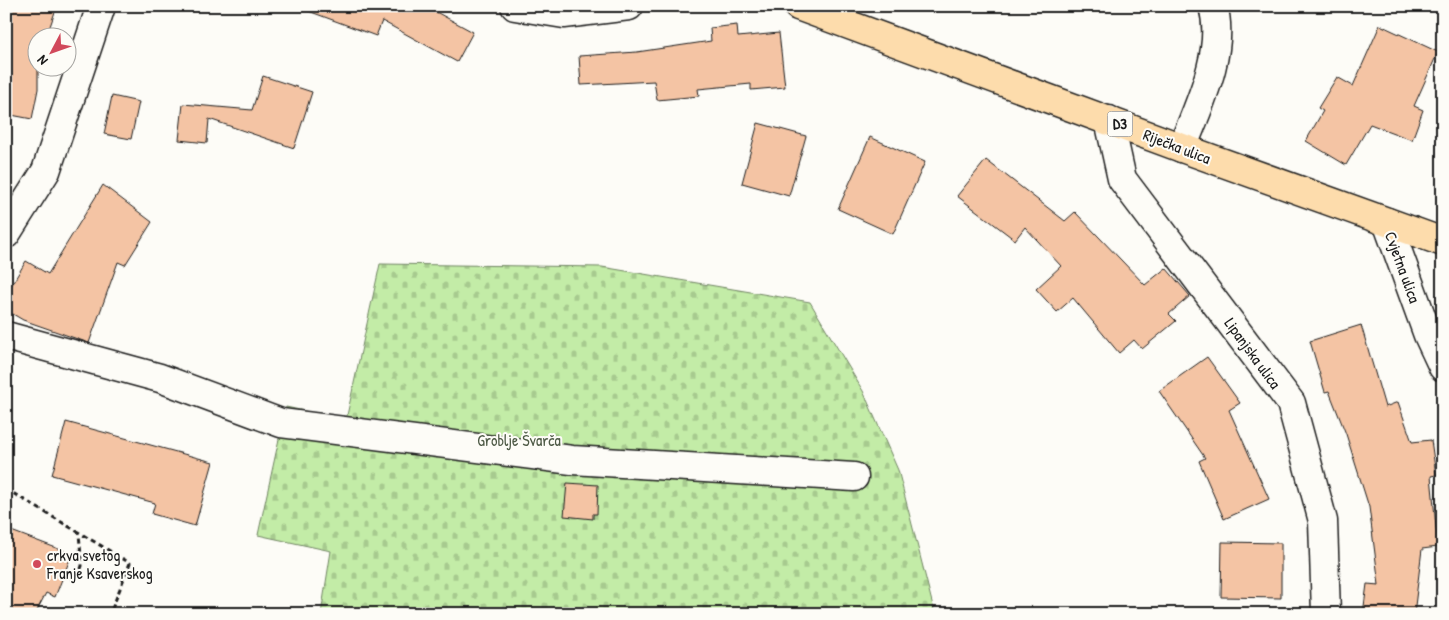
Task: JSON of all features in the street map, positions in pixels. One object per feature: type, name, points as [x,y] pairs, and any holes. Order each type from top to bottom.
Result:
[{"type":"main road","name":"Riječka ulica","points":[[798,6],[1443,242]]},
{"type":"street","points":[[6,234],[46,171],[101,6]]},
{"type":"street","points":[[515,6],[564,14],[629,6]]},
{"type":"street","points":[[1182,148],[1211,72],[1216,20],[1213,6]]},
{"type":"street","name":"Lipanjska ulica","points":[[1110,120],[1122,179],[1291,404],[1323,521],[1326,614]]},
{"type":"street","name":"Cvjetna ulica","points":[[1386,222],[1428,335],[1443,367]]},
{"type":"street","points":[[6,336],[160,378],[281,423],[572,460],[854,477]]},
{"type":"path","points":[[6,489],[130,563],[110,614]]},
{"type":"path","points":[[63,575],[76,582],[82,566],[79,533]]},
{"type":"green space","name":"Groblje Švarča","points":[[380,264],[602,267],[810,302],[863,391],[898,470],[935,614],[321,614],[331,551],[258,535],[286,407],[346,420]]},
{"type":"building","points":[[6,6],[57,6],[49,28],[28,28],[28,78],[38,78],[38,89],[32,119],[6,114]]},
{"type":"building","points":[[304,6],[425,6],[473,32],[457,62],[382,21],[376,36],[303,9]]},
{"type":"building","points":[[737,25],[738,37],[779,33],[785,87],[751,90],[751,84],[698,89],[699,96],[657,100],[654,81],[581,85],[579,56],[637,52],[711,41],[710,28]]},
{"type":"building","points":[[1380,25],[1438,52],[1414,106],[1423,110],[1412,140],[1370,124],[1346,165],[1306,141],[1323,111],[1318,108],[1337,77],[1353,86]]},
{"type":"building","points":[[263,76],[312,92],[294,148],[209,119],[207,143],[179,140],[183,104],[252,110]]},
{"type":"building","points":[[112,96],[139,102],[131,139],[104,134]]},
{"type":"building","points":[[758,123],[806,136],[789,196],[742,183]]},
{"type":"building","points":[[870,137],[925,162],[893,234],[838,209]]},
{"type":"building","points":[[986,160],[1065,221],[1075,212],[1145,285],[1166,268],[1190,296],[1169,314],[1176,321],[1142,349],[1134,340],[1119,353],[1073,298],[1057,312],[1036,289],[1061,266],[1025,227],[1015,240],[957,196]]},
{"type":"building","points":[[103,185],[152,222],[125,265],[118,262],[89,343],[23,320],[6,310],[6,294],[26,261],[48,274]]},
{"type":"building","points":[[1361,325],[1385,407],[1398,402],[1412,442],[1431,440],[1436,475],[1431,476],[1438,547],[1422,549],[1414,614],[1363,614],[1367,584],[1379,585],[1369,507],[1346,434],[1329,391],[1325,392],[1310,341]]},
{"type":"building","points":[[1207,357],[1240,403],[1229,410],[1269,499],[1224,519],[1199,461],[1205,458],[1159,391]]},
{"type":"building","points":[[66,422],[213,462],[195,526],[152,514],[155,503],[52,475]]},
{"type":"building","points":[[567,483],[598,485],[597,514],[593,514],[593,519],[564,516]]},
{"type":"building","name":"crkva svetog Franje Ksaverskog","points":[[6,529],[72,554],[55,597],[46,593],[35,614],[6,614]]},
{"type":"building","points":[[1222,542],[1281,543],[1281,598],[1221,597]]},
{"type":"place","name":"crkva svetog Franje Ksaverskog","points":[[37,564]]}]
